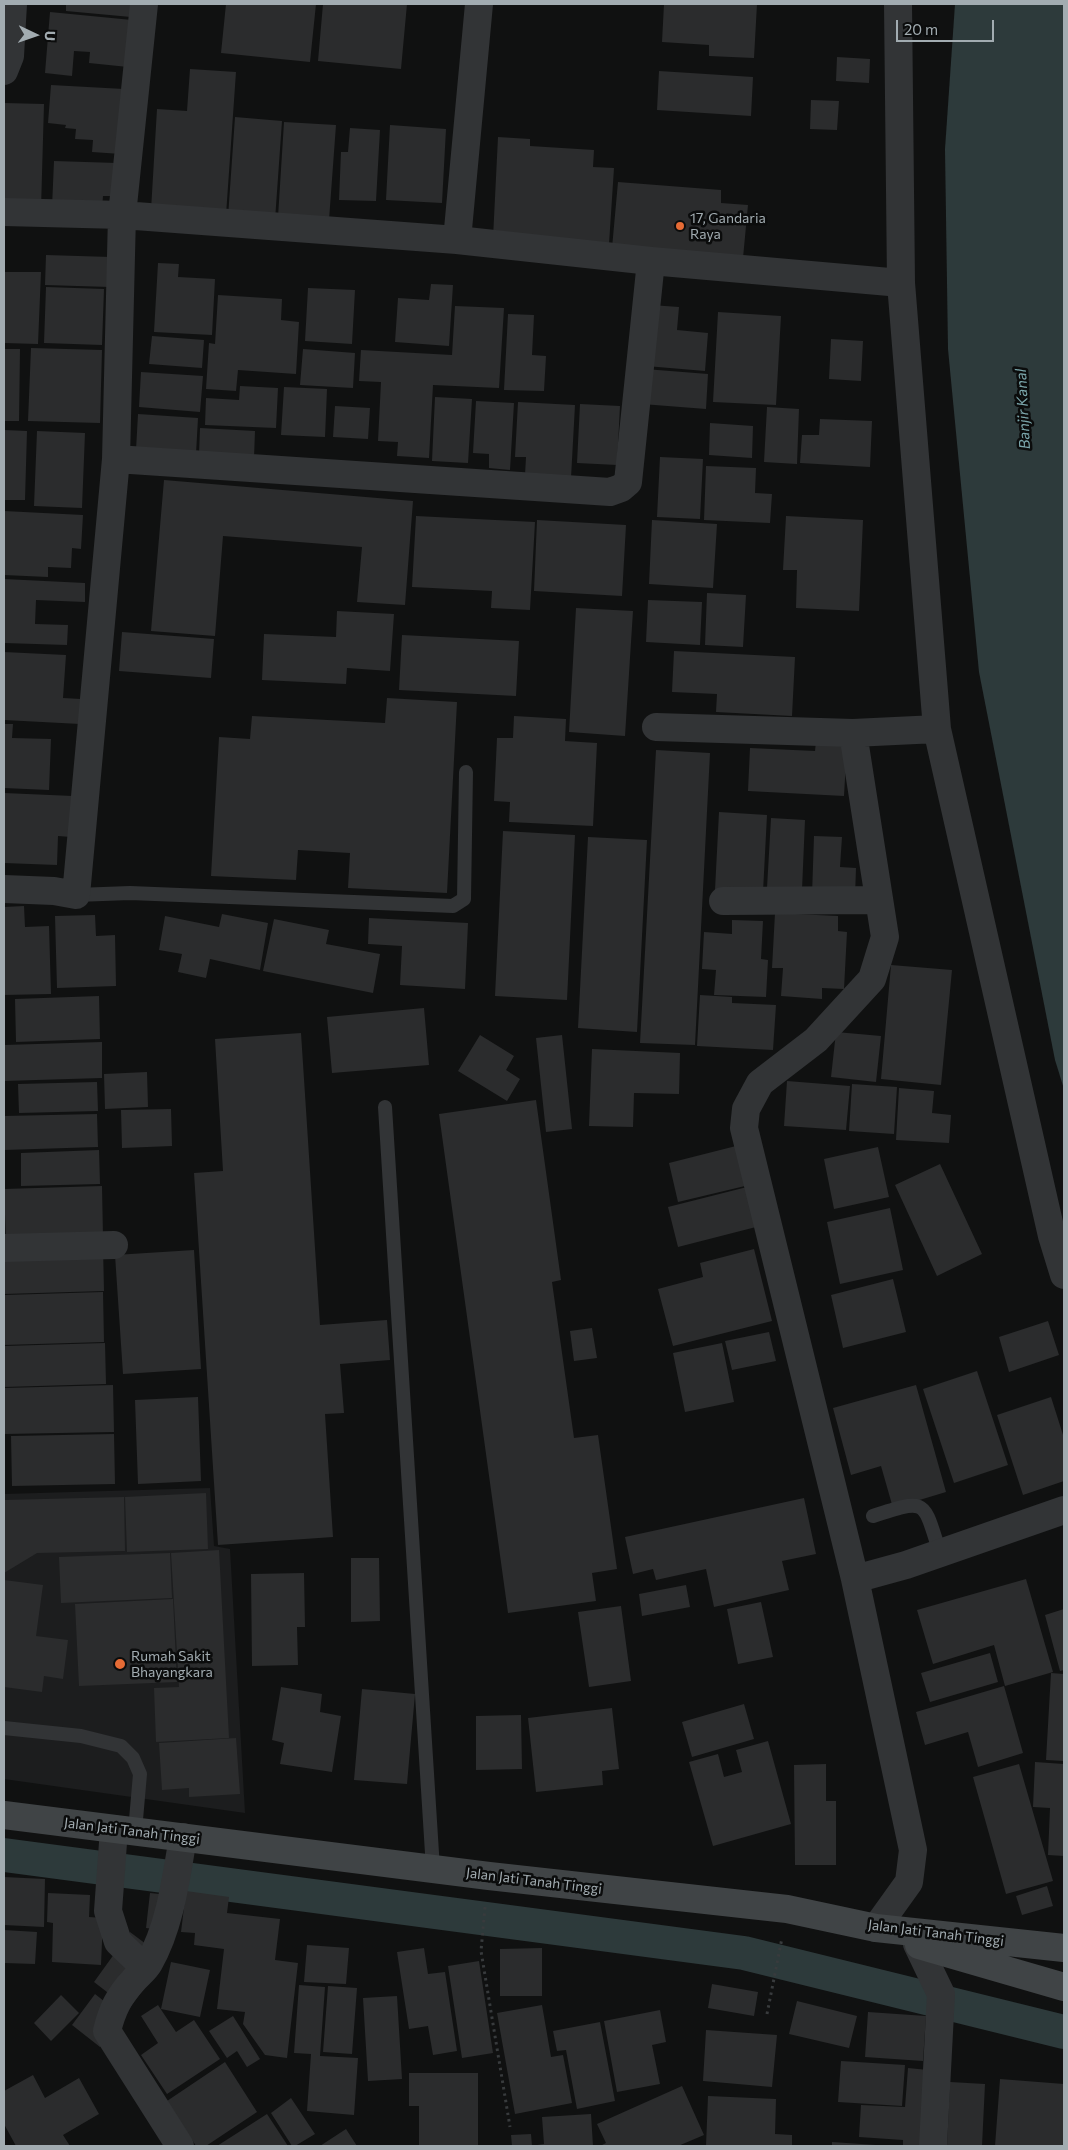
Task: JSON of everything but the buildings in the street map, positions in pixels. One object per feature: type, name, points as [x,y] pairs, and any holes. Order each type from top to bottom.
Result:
[{"type":"main road","name":"Jalan Jati Tanah Tinggi","points":[[4,1815],[433,1869],[787,1909],[876,1928],[1064,1948]]},
{"type":"main road","points":[[876,1928],[917,1944],[1064,1987]]},
{"type":"street","points":[[4,71],[10,56],[13,4]]},
{"type":"street","points":[[4,889],[76,894],[116,459],[122,215],[144,4]]},
{"type":"street","points":[[457,240],[479,4]]},
{"type":"street","points":[[898,4],[901,282],[937,729],[1050,1227],[1064,1275]]},
{"type":"street","points":[[4,212],[122,215],[457,240],[651,261],[901,282]]},
{"type":"street","points":[[116,459],[610,492],[621,488],[628,482],[651,261]]},
{"type":"street","points":[[656,727],[854,733],[937,729]]},
{"type":"street","points":[[854,733],[884,937],[872,979],[816,1040],[760,1083],[746,1109],[744,1128],[855,1579],[913,1850],[909,1882],[876,1928]]},
{"type":"street","points":[[723,901],[878,900]]},
{"type":"street","points":[[4,1248],[114,1246]]},
{"type":"street","points":[[855,1579],[940,1553],[1064,1510]]},
{"type":"street","points":[[125,1830],[108,1911],[118,1942],[145,1968]]},
{"type":"street","points":[[180,2146],[107,2031],[112,2010],[131,1983],[148,1964],[161,1932],[174,1895],[183,1837]]},
{"type":"street","points":[[917,1944],[941,1994],[933,2146]]},
{"type":"lane","points":[[76,894],[130,893],[453,906],[464,899],[466,772]]},
{"type":"lane","points":[[385,1107],[433,1869]]},
{"type":"lane","points":[[873,1516],[907,1505],[921,1507],[927,1514],[940,1553]]},
{"type":"lane","points":[[4,1728],[81,1736],[121,1746],[132,1758],[140,1774],[125,1830]]},
{"type":"path","points":[[485,1910],[482,1951],[510,2127]]},
{"type":"path","points":[[767,2014],[779,1956]]},
{"type":"shaded area","name":"Rumah Sakit Bhayangkara","points":[[210,1488],[214,1546],[230,1549],[245,1813],[4,1779],[4,1494]]},
{"type":"water","name":"Banjir Kanal","points":[[955,4],[1064,4],[1064,1089],[1055,1060],[979,672],[948,349],[945,149]]},
{"type":"waterway","points":[[4,1855],[744,1953],[1064,2032]]},
{"type":"place","name":"17, Gandaria Raya","points":[[680,226]]},
{"type":"place","name":"Rumah Sakit Bhayangkara","points":[[120,1664]]}]
